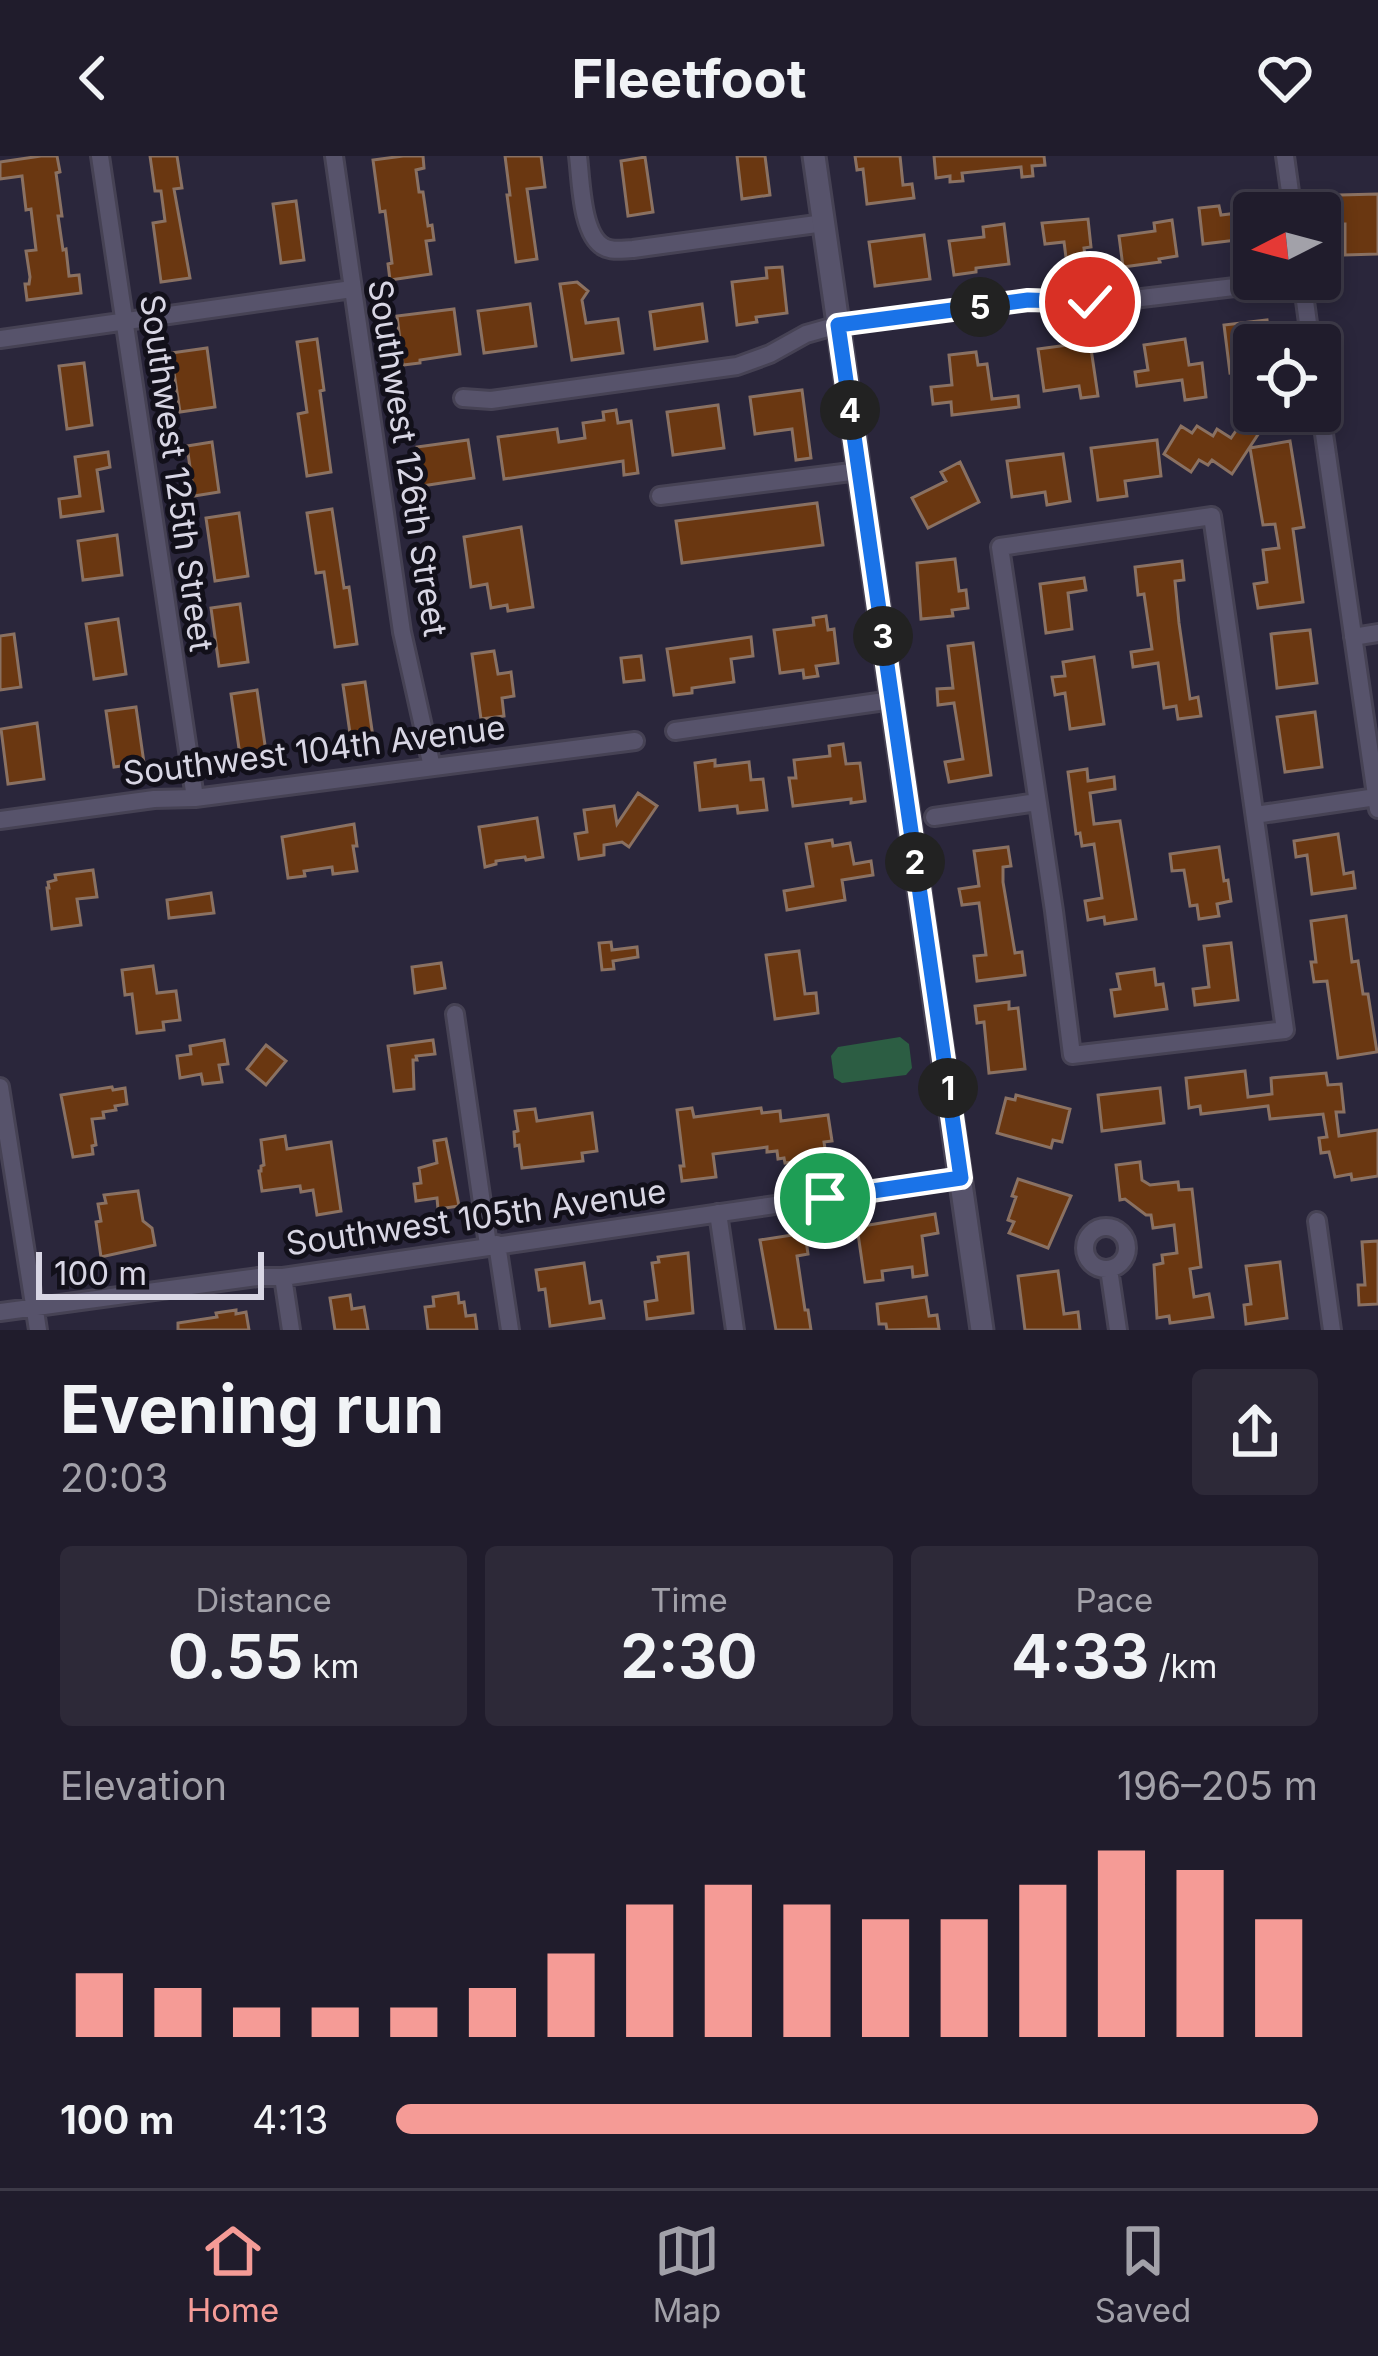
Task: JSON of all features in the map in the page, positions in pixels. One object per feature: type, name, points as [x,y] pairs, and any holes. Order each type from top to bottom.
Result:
[{"type":"street","name":"Southwest 125th Street","points":[[100,156],[195,798]]},
{"type":"street","name":"Southwest 126th Street","points":[[334,156],[402,632],[432,767]]},
{"type":"street","points":[[578,156],[593,236],[613,249],[824,223]]},
{"type":"street","points":[[814,156],[982,1330]]},
{"type":"street","points":[[1285,156],[1290,192]]},
{"type":"street","points":[[463,398],[491,400],[743,365],[806,334],[838,325],[1028,300],[1108,302],[1233,287]]},
{"type":"street","points":[[0,339],[352,289]]},
{"type":"street","points":[[1255,815],[1377,803],[1324,432]]},
{"type":"street","points":[[660,496],[859,471]]},
{"type":"street","points":[[1212,516],[1285,1030],[1072,1055],[1037,802],[1000,548],[1212,516]]},
{"type":"street","points":[[1353,637],[1378,633]]},
{"type":"street","points":[[675,730],[892,700]]},
{"type":"street","name":"Southwest 104th Avenue","points":[[0,820],[634,741]]},
{"type":"street","points":[[934,817],[1037,802]]},
{"type":"street","points":[[455,1014],[510,1330]]},
{"type":"street","points":[[0,1088],[38,1330]]},
{"type":"street","name":"Southwest 105th Avenue","points":[[0,1312],[961,1178]]},
{"type":"street","points":[[718,1213],[735,1330]]},
{"type":"street","points":[[1318,1221],[1332,1330]]},
{"type":"street","points":[[1109,1269],[1118,1330]]},
{"type":"street","points":[[283,1276],[291,1330]]},
{"type":"green space","points":[[900,1037],[909,1044],[912,1068],[906,1075],[842,1083],[834,1078],[831,1056],[838,1047]]},
{"type":"building","points":[[57,156],[63,250],[69,276],[79,275],[81,293],[27,300],[26,251],[36,250],[31,209],[26,210],[22,176],[0,179],[0,162]]},
{"type":"building","points":[[150,156],[177,156],[182,188],[174,189],[190,278],[161,282],[153,223],[165,221]]},
{"type":"building","points":[[423,156],[424,168],[416,170],[428,226],[432,225],[434,240],[426,241],[431,274],[390,280],[385,211],[380,212],[373,160]]},
{"type":"building","points":[[505,156],[541,156],[545,187],[527,189],[537,259],[516,262]]},
{"type":"building","points":[[737,156],[765,156],[770,195],[742,199]]},
{"type":"building","points":[[855,156],[900,156],[903,185],[912,184],[914,198],[867,204],[863,169],[857,170]]},
{"type":"building","points":[[934,156],[1044,156],[1045,165],[1032,166],[1033,176],[1022,177],[1021,167],[962,173],[963,181],[950,182],[950,176],[936,178]]},
{"type":"building","points":[[645,157],[653,212],[628,216],[621,161]]},
{"type":"building","points":[[1378,194],[1378,254],[1345,255],[1341,195]]},
{"type":"building","points":[[296,201],[304,260],[281,263],[273,204]]},
{"type":"building","points":[[1219,206],[1221,215],[1233,214],[1233,240],[1203,244],[1199,208]]},
{"type":"building","points":[[1088,219],[1091,247],[1084,248],[1086,263],[1067,265],[1064,242],[1045,244],[1042,223]]},
{"type":"building","points":[[1172,220],[1177,256],[1123,267],[1119,236],[1155,231],[1154,223]]},
{"type":"building","points":[[1004,224],[1009,264],[954,275],[949,241],[984,237],[983,227]]},
{"type":"building","points":[[924,235],[930,279],[875,286],[869,242]]},
{"type":"building","points":[[782,267],[787,313],[737,325],[732,282],[767,278],[766,268]]},
{"type":"building","points":[[577,282],[588,291],[582,300],[586,323],[618,319],[623,353],[572,360],[560,284]]},
{"type":"building","points":[[530,304],[536,346],[484,353],[478,311]]},
{"type":"building","points":[[702,304],[707,341],[655,349],[650,312]]},
{"type":"building","points":[[454,309],[460,354],[403,365],[397,316]]},
{"type":"building","points":[[1267,320],[1267,324],[1233,324],[1233,373],[1230,373],[1224,325]]},
{"type":"building","points":[[317,339],[331,472],[307,476],[298,414],[307,412],[297,342]]},
{"type":"building","points":[[1185,339],[1189,365],[1202,363],[1206,397],[1185,400],[1182,380],[1137,386],[1135,372],[1148,370],[1144,345]]},
{"type":"building","points":[[1090,342],[1098,396],[1081,398],[1079,386],[1044,391],[1038,349]]},
{"type":"building","points":[[207,348],[215,407],[180,412],[171,353]]},
{"type":"building","points":[[976,352],[978,365],[987,364],[992,399],[1018,396],[1019,407],[952,415],[951,402],[933,404],[931,387],[952,385],[949,355]]},
{"type":"building","points":[[84,363],[92,425],[67,429],[59,366]]},
{"type":"building","points":[[802,390],[811,458],[796,460],[792,429],[755,434],[750,397]]},
{"type":"building","points":[[718,405],[724,448],[673,455],[667,412]]},
{"type":"building","points":[[616,410],[618,423],[631,421],[638,473],[624,475],[623,461],[504,479],[498,437],[557,429],[559,442],[585,438],[583,423],[604,420],[603,412]]},
{"type":"building","points":[[1181,426],[1192,433],[1197,426],[1213,436],[1217,429],[1231,438],[1235,432],[1259,433],[1232,474],[1212,460],[1208,465],[1199,460],[1191,472],[1164,454]]},
{"type":"building","points":[[468,440],[474,478],[422,486],[417,447]]},
{"type":"building","points":[[1157,440],[1161,476],[1125,481],[1127,496],[1098,500],[1091,448]]},
{"type":"building","points":[[1290,441],[1304,527],[1293,529],[1303,602],[1258,608],[1254,584],[1267,582],[1263,550],[1279,548],[1275,524],[1263,525],[1250,448]]},
{"type":"building","points":[[212,442],[219,492],[194,496],[187,446]]},
{"type":"building","points":[[108,452],[110,467],[97,470],[103,511],[61,517],[59,499],[80,496],[75,457]]},
{"type":"building","points":[[1063,454],[1070,501],[1047,505],[1045,492],[1012,497],[1007,461]]},
{"type":"building","points":[[960,462],[979,502],[928,528],[912,498],[946,481],[941,472]]},
{"type":"building","points":[[817,503],[823,545],[682,563],[676,521]]},
{"type":"building","points":[[332,509],[357,644],[335,647],[324,572],[316,573],[307,513]]},
{"type":"building","points":[[239,513],[248,576],[215,581],[206,518]]},
{"type":"building","points":[[521,527],[533,607],[491,608],[487,584],[471,587],[464,537]]},
{"type":"building","points":[[117,535],[122,575],[83,580],[78,541]]},
{"type":"building","points":[[955,559],[959,591],[966,590],[968,608],[952,610],[953,616],[921,619],[917,563]]},
{"type":"building","points":[[1182,561],[1184,580],[1175,581],[1179,623],[1190,699],[1198,697],[1201,716],[1178,719],[1176,706],[1164,708],[1158,663],[1133,667],[1131,652],[1152,649],[1135,567]]},
{"type":"building","points":[[1084,578],[1086,590],[1068,593],[1072,629],[1046,633],[1040,584]]},
{"type":"building","points":[[240,604],[248,662],[219,666],[211,608]]},
{"type":"building","points":[[826,616],[828,630],[834,629],[838,663],[816,666],[818,676],[804,678],[803,670],[780,673],[774,630],[814,625],[813,618]]},
{"type":"building","points":[[118,619],[126,674],[94,679],[86,624]]},
{"type":"building","points":[[1310,630],[1317,683],[1277,688],[1271,634]]},
{"type":"building","points":[[14,634],[21,687],[0,690],[0,636]]},
{"type":"building","points":[[751,637],[753,656],[731,659],[734,682],[674,695],[667,649]]},
{"type":"building","points":[[973,643],[991,775],[949,782],[945,762],[963,759],[954,703],[938,705],[937,689],[953,688],[948,646]]},
{"type":"building","points":[[494,651],[498,674],[511,672],[514,696],[502,698],[504,716],[481,719],[472,654]]},
{"type":"building","points":[[641,656],[644,680],[624,682],[621,658]]},
{"type":"building","points":[[1094,657],[1104,724],[1070,729],[1065,693],[1055,695],[1052,677],[1065,676],[1063,662]]},
{"type":"building","points":[[365,682],[373,737],[351,740],[343,685]]},
{"type":"building","points":[[257,690],[266,752],[240,755],[231,694]]},
{"type":"building","points":[[136,707],[144,763],[114,767],[106,711]]},
{"type":"building","points":[[1315,712],[1322,767],[1285,772],[1277,717]]},
{"type":"building","points":[[37,723],[44,779],[8,784],[1,729]]},
{"type":"building","points":[[843,744],[846,764],[860,763],[865,801],[793,806],[789,778],[796,778],[794,760],[830,756],[829,746]]},
{"type":"building","points":[[715,760],[715,766],[749,762],[751,780],[763,779],[767,810],[738,813],[737,806],[700,810],[695,763]]},
{"type":"building","points":[[1087,769],[1088,781],[1114,777],[1115,789],[1090,793],[1094,824],[1120,821],[1136,919],[1105,924],[1104,917],[1088,920],[1085,901],[1102,898],[1094,844],[1082,846],[1080,833],[1076,834],[1068,772]]},
{"type":"building","points":[[638,793],[657,806],[629,847],[622,842],[604,845],[604,855],[579,859],[575,834],[587,832],[584,810],[614,806],[617,824]]},
{"type":"building","points":[[537,818],[543,857],[496,861],[485,867],[479,827]]},
{"type":"building","points":[[354,824],[357,871],[333,874],[332,867],[288,878],[282,837]]},
{"type":"building","points":[[1338,834],[1344,874],[1353,872],[1355,888],[1312,894],[1307,855],[1296,857],[1294,841]]},
{"type":"building","points":[[832,840],[833,846],[850,843],[854,864],[871,861],[873,875],[842,880],[845,900],[787,910],[784,891],[813,886],[806,844]]},
{"type":"building","points":[[1008,847],[1011,866],[1003,867],[1003,882],[1015,953],[1022,952],[1025,975],[977,981],[974,956],[986,955],[979,903],[962,905],[959,889],[979,886],[974,851]]},
{"type":"building","points":[[1219,847],[1231,901],[1217,904],[1219,916],[1199,919],[1197,905],[1190,906],[1184,870],[1172,871],[1170,854]]},
{"type":"building","points":[[93,870],[97,897],[77,899],[81,925],[52,929],[48,882],[56,880],[55,875]]},
{"type":"building","points":[[211,893],[214,913],[169,918],[167,900]]},
{"type":"building","points":[[1346,916],[1352,962],[1358,961],[1363,994],[1368,994],[1377,1052],[1338,1058],[1327,981],[1314,982],[1311,921]]},
{"type":"building","points":[[611,942],[612,950],[637,947],[638,957],[613,961],[614,969],[602,970],[599,943]]},
{"type":"building","points":[[1231,943],[1238,1000],[1195,1005],[1193,989],[1209,987],[1204,946]]},
{"type":"building","points":[[799,951],[805,994],[816,993],[818,1013],[775,1019],[766,955]]},
{"type":"building","points":[[441,963],[445,988],[415,993],[412,967]]},
{"type":"building","points":[[153,966],[157,993],[176,991],[180,1020],[163,1022],[164,1030],[137,1033],[132,994],[125,995],[122,970]]},
{"type":"building","points":[[1154,969],[1156,985],[1163,984],[1167,1009],[1115,1016],[1111,990],[1120,989],[1117,974]]},
{"type":"building","points":[[1009,1002],[1009,1009],[1018,1008],[1025,1069],[989,1073],[984,1022],[977,1023],[975,1006]]},
{"type":"building","points":[[224,1040],[228,1064],[219,1065],[222,1082],[203,1084],[201,1074],[180,1078],[177,1056],[191,1054],[190,1046]]},
{"type":"building","points":[[433,1040],[435,1054],[413,1060],[414,1089],[394,1091],[388,1046]]},
{"type":"building","points":[[266,1045],[286,1061],[266,1085],[247,1069]]},
{"type":"building","points":[[1245,1071],[1248,1097],[1272,1094],[1271,1078],[1326,1073],[1328,1085],[1341,1084],[1344,1112],[1336,1112],[1339,1136],[1378,1130],[1378,1176],[1335,1177],[1329,1152],[1321,1153],[1319,1138],[1327,1137],[1323,1114],[1270,1119],[1268,1106],[1201,1114],[1200,1106],[1189,1108],[1186,1078]]},
{"type":"building","points":[[125,1088],[127,1104],[103,1112],[104,1118],[92,1119],[93,1154],[73,1157],[61,1095]]},
{"type":"building","points":[[1160,1088],[1164,1123],[1102,1131],[1098,1095]]},
{"type":"building","points":[[1016,1095],[1070,1109],[1062,1142],[1053,1140],[1051,1148],[997,1133],[1006,1098],[1015,1100]]},
{"type":"building","points":[[692,1108],[694,1117],[761,1108],[762,1113],[780,1111],[781,1121],[828,1115],[832,1141],[824,1142],[827,1162],[785,1163],[784,1158],[778,1159],[777,1151],[767,1152],[767,1147],[713,1154],[716,1177],[682,1181],[677,1110]]},
{"type":"building","points":[[535,1109],[537,1121],[592,1113],[597,1151],[582,1153],[583,1161],[522,1168],[519,1145],[515,1146],[515,1111]]},
{"type":"building","points":[[285,1136],[287,1149],[331,1142],[341,1211],[317,1215],[313,1190],[301,1192],[300,1186],[262,1191],[261,1140]]},
{"type":"building","points":[[446,1139],[459,1206],[438,1209],[437,1198],[416,1201],[414,1184],[421,1183],[419,1168],[437,1163],[434,1141]]},
{"type":"building","points":[[1140,1162],[1142,1180],[1150,1185],[1178,1182],[1179,1190],[1192,1189],[1201,1267],[1190,1269],[1194,1297],[1209,1294],[1213,1317],[1170,1323],[1169,1316],[1157,1318],[1154,1265],[1163,1263],[1162,1255],[1177,1253],[1174,1225],[1153,1228],[1151,1215],[1120,1200],[1116,1165]]},
{"type":"building","points":[[1018,1179],[1071,1196],[1048,1248],[1009,1233]]},
{"type":"building","points":[[138,1191],[143,1221],[152,1228],[155,1245],[101,1257],[98,1204],[106,1203],[104,1195]]},
{"type":"building","points":[[935,1214],[938,1233],[922,1236],[927,1275],[913,1277],[912,1267],[882,1271],[883,1280],[865,1282],[857,1227]]},
{"type":"building","points":[[805,1233],[808,1254],[797,1256],[811,1330],[776,1330],[760,1240]]},
{"type":"building","points":[[1378,1241],[1378,1304],[1359,1305],[1358,1285],[1365,1285],[1362,1242]]},
{"type":"building","points":[[688,1253],[693,1313],[647,1319],[645,1302],[657,1300],[652,1263],[659,1262],[658,1257]]},
{"type":"building","points":[[1280,1262],[1287,1318],[1246,1324],[1244,1305],[1251,1304],[1246,1266]]},
{"type":"building","points":[[584,1263],[590,1303],[601,1301],[604,1318],[550,1326],[545,1289],[539,1290],[536,1270]]},
{"type":"building","points":[[1058,1271],[1064,1314],[1078,1312],[1080,1330],[1025,1330],[1018,1276]]},
{"type":"building","points":[[458,1293],[466,1316],[475,1315],[477,1330],[428,1330],[425,1307],[434,1306],[433,1297]]},
{"type":"building","points":[[350,1295],[352,1309],[364,1307],[368,1330],[335,1330],[330,1298]]},
{"type":"building","points":[[926,1297],[929,1316],[937,1315],[939,1329],[887,1330],[886,1324],[879,1324],[877,1304]]},
{"type":"building","points":[[236,1310],[236,1314],[246,1312],[249,1330],[178,1330],[178,1323]]},
{"type":"route","points":[[825,1198],[961,1178],[838,325],[1028,300],[1090,302]]}]
